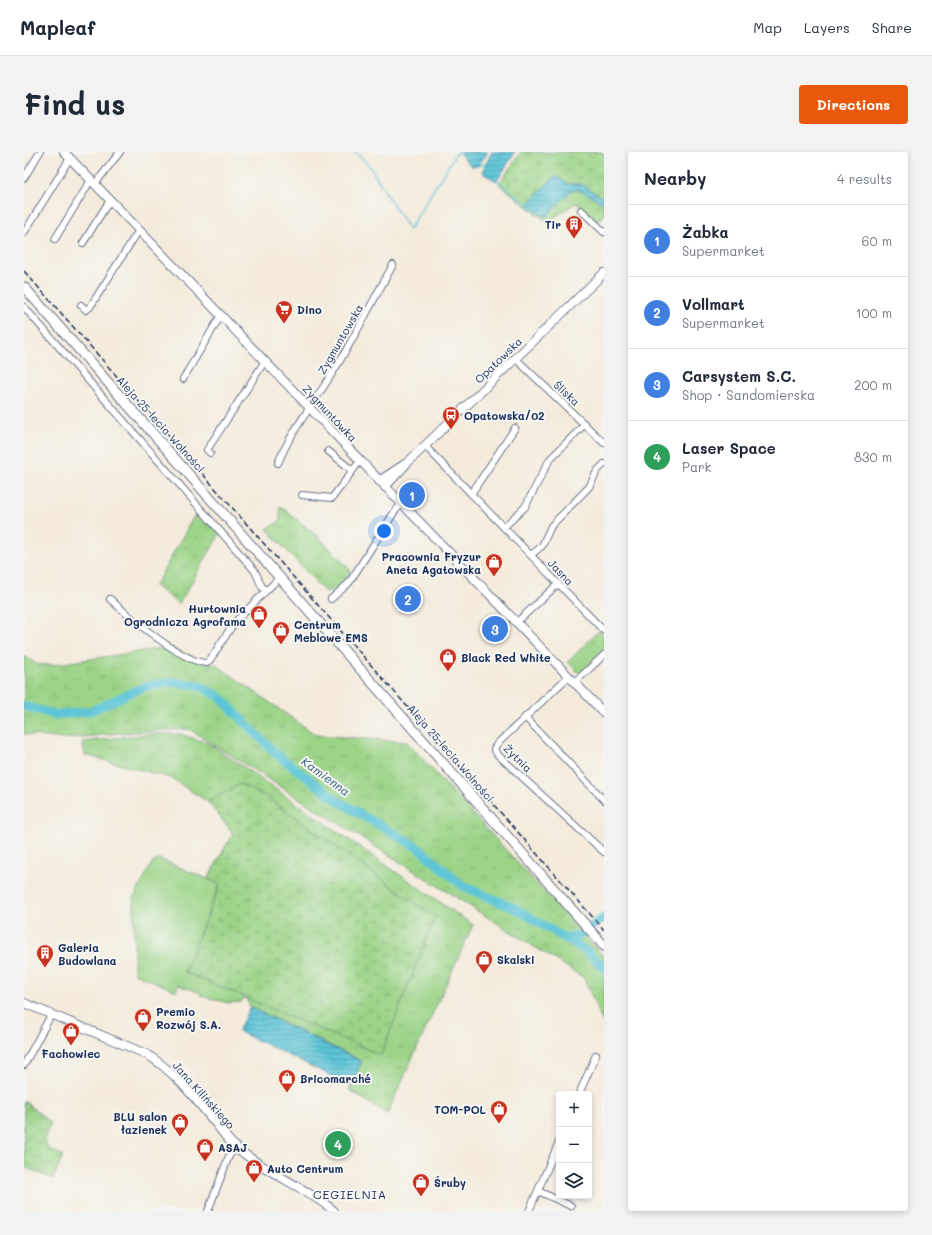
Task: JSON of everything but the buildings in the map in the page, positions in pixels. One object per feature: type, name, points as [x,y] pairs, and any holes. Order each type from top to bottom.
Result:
[{"type":"main road","name":"Aleja 25-lecia Wolności","points":[[24,287],[604,946]]},
{"type":"street","points":[[24,178],[40,152]]},
{"type":"street","points":[[55,239],[93,182],[120,152]]},
{"type":"street","name":"Zygmuntówka","points":[[24,232],[67,155],[604,713]]},
{"type":"street","points":[[83,243],[110,200]]},
{"type":"street","points":[[581,210],[604,232]]},
{"type":"street","points":[[80,305],[86,310],[90,307],[139,230]]},
{"type":"street","name":"Zygmuntowska","points":[[278,463],[302,418],[360,328],[393,265]]},
{"type":"street","name":"Opatowska","points":[[382,484],[408,463],[604,273]]},
{"type":"street","points":[[24,307],[256,571],[262,586],[266,590]]},
{"type":"street","points":[[183,379],[220,315]]},
{"type":"street","name":"Śliska","points":[[515,358],[604,443]]},
{"type":"street","points":[[210,453],[207,450],[265,361]]},
{"type":"street","points":[[504,527],[525,507],[550,459],[585,424]]},
{"type":"street","points":[[471,494],[476,490],[476,484],[515,428]]},
{"type":"street","name":"Jasna","points":[[425,446],[604,631]]},
{"type":"street","points":[[328,451],[352,470]]},
{"type":"street","points":[[302,495],[332,498],[360,461]]},
{"type":"street","points":[[531,555],[542,546],[551,526],[589,487],[598,470],[604,464]]},
{"type":"street","points":[[331,599],[349,583],[395,511],[402,504]]},
{"type":"street","points":[[110,599],[170,647],[196,660],[207,663],[234,623],[280,577]]},
{"type":"street","points":[[517,622],[558,584]]},
{"type":"street","points":[[575,682],[604,655]]},
{"type":"street","name":"Żytnia","points":[[569,676],[497,744],[495,752],[604,852]]},
{"type":"street","points":[[525,718],[604,800]]},
{"type":"street","name":"Jana Kilińskiego","points":[[24,1003],[146,1054],[158,1062],[175,1076],[236,1147],[252,1160],[306,1190],[334,1211]]},
{"type":"street","points":[[24,1065],[51,1015]]},
{"type":"street","points":[[581,1091],[596,1055]]},
{"type":"street","points":[[208,1211],[230,1156],[236,1147]]},
{"type":"street","points":[[529,1211],[556,1149]]},
{"type":"street","points":[[538,1191],[571,1206]]},
{"type":"green space","points":[[521,152],[604,152],[604,214],[598,222],[576,203],[547,222],[499,184]]},
{"type":"green space","points":[[280,506],[321,539],[351,571],[341,586],[326,593],[267,529],[280,521]]},
{"type":"green space","points":[[198,509],[220,534],[179,604],[155,586]]},
{"type":"green space","points":[[599,630],[604,636],[604,649],[580,674],[568,662]]},
{"type":"green space","points":[[170,647],[207,663],[215,664],[316,735],[407,742],[604,957],[604,1025],[584,978],[189,729],[121,733],[64,739],[24,734],[24,656],[36,664],[51,665]]},
{"type":"green space","points":[[148,734],[181,734],[210,744],[473,925],[387,1114],[349,1090],[362,1061],[250,1007],[245,997],[220,885],[208,879],[233,833],[208,802],[171,778],[85,755],[82,742]]},
{"type":"green space","points":[[240,784],[267,797],[435,917],[381,1055],[184,972],[220,885],[208,879],[233,833],[208,802]]},
{"type":"green space","points":[[159,859],[220,884],[184,972],[245,997],[241,1002],[229,1003],[201,996],[201,993],[178,985],[176,991],[134,973],[134,898],[152,863]]},
{"type":"green space","points":[[24,1101],[51,1123],[44,1140],[49,1150],[63,1155],[53,1179],[24,1167]]},
{"type":"water","points":[[458,152],[488,152],[478,166],[471,166]]},
{"type":"water","points":[[492,152],[515,152],[497,181],[484,174],[483,169]]},
{"type":"water","points":[[555,176],[568,184],[581,184],[604,198],[604,205],[597,199],[577,189],[571,191],[547,216],[543,216],[528,204]]},
{"type":"water","points":[[250,1007],[362,1062],[350,1085],[238,1031]]},
{"type":"waterway","points":[[355,152],[368,164],[409,230],[457,152]]},
{"type":"waterway","points":[[478,166],[484,164],[485,166]]},
{"type":"waterway","points":[[496,180],[537,211]]},
{"type":"waterway","name":"Kamienna","points":[[24,706],[56,715],[91,711],[143,687],[170,682],[198,685],[220,697],[275,753],[338,801],[417,847],[463,886],[516,909],[585,950],[604,968]]},
{"type":"waterway","points":[[566,939],[582,934],[604,917]]},
{"type":"railway","points":[[24,271],[604,930]]},
{"type":"place","name":"Tir","points":[[574,239]]},
{"type":"place","name":"Dino","points":[[284,324]]},
{"type":"place","name":"Opatowska/02","points":[[451,430]]},
{"type":"place","name":"Żabka","points":[[412,495]]},
{"type":"place","name":"Pracownia Fryzur Aneta Agatowska","points":[[494,577]]},
{"type":"place","name":"Vollmart","points":[[408,599]]},
{"type":"place","name":"Hurtownia Ogrodnicza Agrofama","points":[[259,629]]},
{"type":"place","name":"Carsystem S.C.","points":[[495,629]]},
{"type":"place","name":"Centrum Meblowe EMS","points":[[281,645]]},
{"type":"place","name":"Black Red White","points":[[448,672]]},
{"type":"place","name":"Galeria Budowlana","points":[[45,968]]},
{"type":"place","name":"Skalski","points":[[484,974]]},
{"type":"place","name":"Premio Rozwój S.A.","points":[[143,1032]]},
{"type":"place","name":"Fachowiec","points":[[71,1046]]},
{"type":"place","name":"Bricomarché","points":[[287,1093]]},
{"type":"place","name":"TOM-POL","points":[[499,1124]]},
{"type":"place","name":"BLU salon łazienek","points":[[180,1137]]},
{"type":"place","name":"Laser Space","points":[[338,1144]]},
{"type":"place","name":"ASAJ","points":[[205,1162]]},
{"type":"place","name":"Auto Centrum","points":[[254,1183]]},
{"type":"place","name":"Śruby","points":[[421,1197]]},
{"type":"district","name":"CEGIELNIA","points":[[350,1194]]}]
